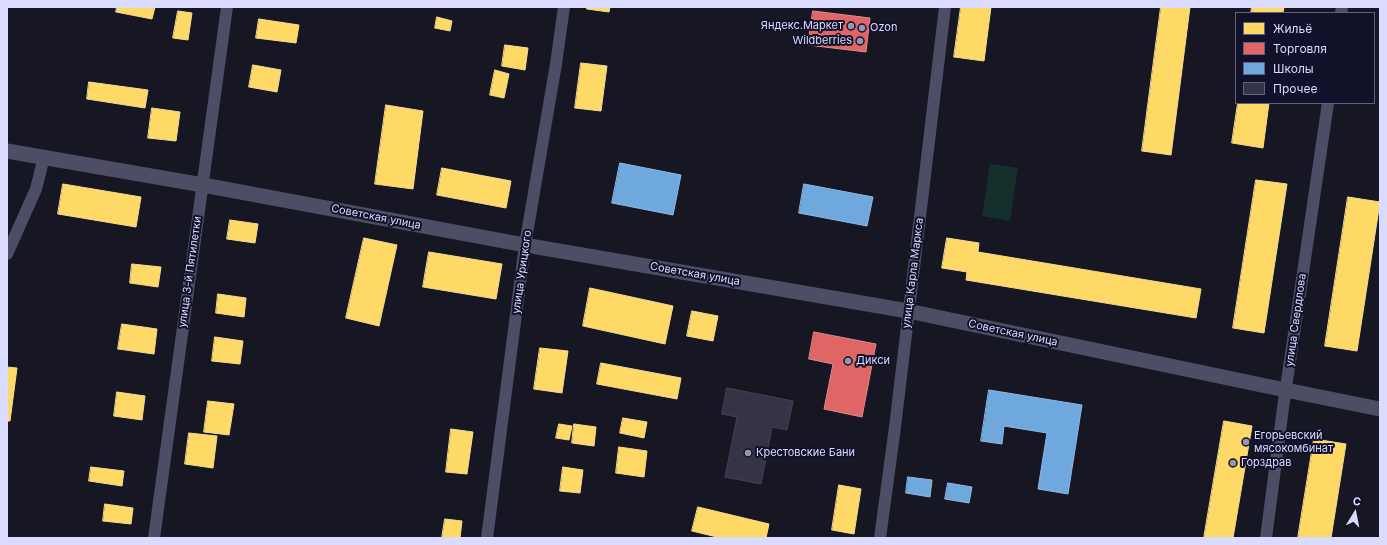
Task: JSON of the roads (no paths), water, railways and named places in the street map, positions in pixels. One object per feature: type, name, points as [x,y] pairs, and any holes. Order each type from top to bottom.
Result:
[{"type":"street","name":"улица 3-й Пятилетки","points":[[154,538],[227,7]]},
{"type":"street","name":"улица Урицкого","points":[[487,538],[525,245],[556,64],[564,7]]},
{"type":"street","name":"улица Карла Маркса","points":[[880,538],[895,427],[945,7]]},
{"type":"street","name":"улица Свердлова","points":[[1266,538],[1328,104]]},
{"type":"street","name":"Советская улица","points":[[7,151],[202,185],[525,245],[908,311],[1380,409]]},
{"type":"street","points":[[7,254],[36,188],[44,157]]},
{"type":"place","name":"Яндекс.Маркет","points":[[851,26]]},
{"type":"place","name":"Ozon","points":[[862,28]]},
{"type":"place","name":"Wildberries","points":[[860,41]]},
{"type":"place","name":"Дикси","points":[[848,361]]},
{"type":"place","name":"Егорьевский мясокомбинат","points":[[1246,442]]},
{"type":"place","name":"Крестовские Бани","points":[[748,453]]},
{"type":"place","name":"Горздрав","points":[[1233,463]]}]
